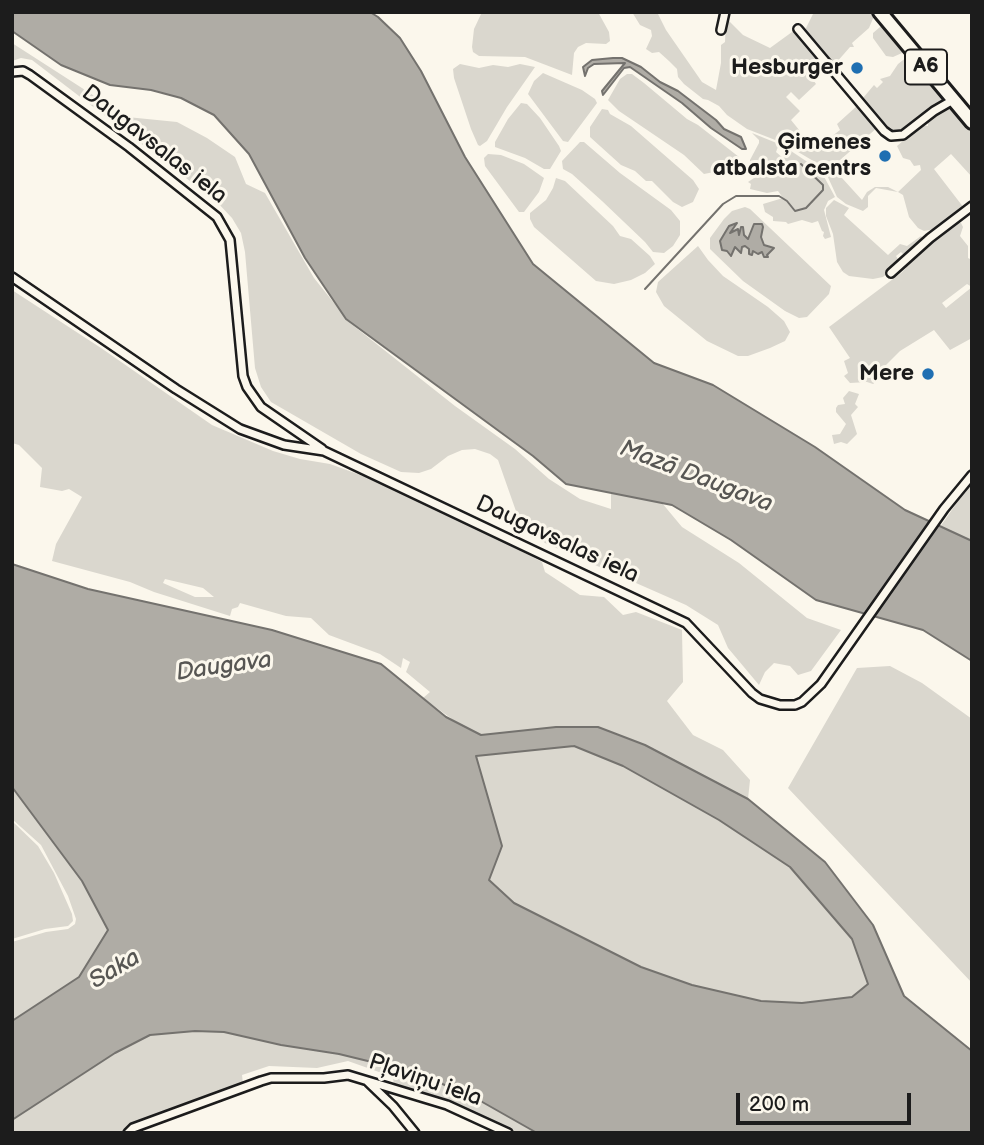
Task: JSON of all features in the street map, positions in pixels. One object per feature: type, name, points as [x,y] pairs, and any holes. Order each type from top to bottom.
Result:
[{"type":"highway","name":"A6","points":[[880,12],[972,122]]},
{"type":"street","points":[[721,30],[724,12]]},
{"type":"street","points":[[798,29],[891,136],[903,135],[953,100]]},
{"type":"street","name":"Daugavsalas iela","points":[[12,72],[23,71],[30,75],[129,147],[217,217],[230,240],[243,376],[261,407],[324,450],[687,623],[752,693],[770,702],[798,704],[815,691],[944,509],[972,475]]},
{"type":"street","points":[[891,273],[930,238],[972,206]]},
{"type":"street","name":"Daugavsalas iela","points":[[12,277],[224,421],[284,445],[324,450]]},
{"type":"street","name":"Pļaviņu iela","points":[[128,1133],[133,1128],[271,1078],[348,1075],[447,1105],[508,1133]]},
{"type":"street","points":[[367,1081],[393,1106],[415,1133]]},
{"type":"shaded area","points":[[482,12],[598,12],[609,32],[610,41],[606,44],[586,43],[578,47],[574,53],[572,75],[525,57],[479,56],[473,52],[472,47],[474,29]]},
{"type":"shaded area","points":[[632,12],[657,12],[666,30],[702,82],[716,90],[721,45],[725,42],[726,18],[743,35],[770,48],[797,31],[826,66],[809,74],[816,84],[799,100],[791,92],[786,97],[800,111],[791,120],[804,136],[827,140],[840,130],[837,124],[858,105],[878,127],[832,167],[862,200],[867,192],[875,187],[888,187],[898,192],[876,188],[868,196],[868,207],[863,211],[846,204],[837,197],[826,173],[815,162],[783,143],[747,129],[719,106],[703,99],[684,84],[678,77],[677,69],[669,61],[659,52],[652,53],[646,49],[652,36],[651,30],[640,25]]},
{"type":"shaded area","points":[[814,12],[871,12],[874,16],[869,28],[852,43],[854,47],[850,47],[836,63],[855,91],[804,32]]},
{"type":"shaded area","points":[[880,27],[900,46],[902,53],[893,57],[886,56],[873,38],[873,33]]},
{"type":"shaded area","points":[[12,43],[127,117],[177,122],[235,157],[246,184],[265,193],[314,278],[350,323],[455,406],[515,449],[549,479],[580,499],[611,509],[611,493],[662,503],[682,527],[739,563],[807,618],[841,630],[811,671],[798,675],[790,666],[774,663],[765,672],[759,685],[728,648],[718,625],[686,605],[545,543],[517,514],[498,460],[490,454],[475,449],[462,450],[448,456],[431,469],[419,473],[401,472],[361,454],[271,402],[261,387],[255,368],[245,252],[241,233],[232,218],[216,201],[32,60],[21,58],[12,61]]},
{"type":"shaded area","points":[[907,57],[945,100],[905,131],[897,133],[886,130],[859,96],[863,98],[874,85],[877,88],[883,82],[880,79],[890,76]]},
{"type":"shaded area","points":[[460,64],[479,68],[520,64],[535,67],[487,141],[480,146],[471,129],[454,78],[453,69]]},
{"type":"shaded area","points":[[543,73],[582,90],[597,103],[568,142],[563,141],[528,94],[534,81]]},
{"type":"shaded area","points":[[632,74],[739,157],[734,168],[704,174],[684,155],[619,111],[608,100],[620,79]]},
{"type":"shaded area","points":[[521,103],[527,104],[540,118],[559,146],[561,151],[550,169],[544,169],[525,158],[495,147],[495,142],[508,119]]},
{"type":"shaded area","points":[[951,108],[972,132],[972,177],[951,154],[934,169],[964,208],[940,228],[924,231],[909,217],[903,195],[898,192],[921,170],[920,165],[914,166],[910,160],[903,158],[897,146],[922,125],[928,126],[925,122],[933,115]]},
{"type":"shaded area","points":[[602,109],[608,110],[610,114],[631,126],[693,180],[699,189],[693,202],[682,207],[673,202],[652,181],[646,181],[635,171],[621,165],[590,137],[590,127]]},
{"type":"shaded area","points":[[752,133],[779,144],[776,152],[783,158],[791,151],[821,171],[835,197],[828,201],[824,210],[831,237],[825,239],[818,221],[812,223],[802,220],[788,224],[773,221],[773,217],[765,212],[763,204],[783,198],[778,191],[767,193],[750,189],[751,184],[748,182],[754,178],[753,172],[756,168],[750,167],[750,160],[759,143]]},
{"type":"shaded area","points":[[580,142],[584,142],[620,173],[671,210],[680,221],[680,235],[673,246],[664,253],[653,252],[602,201],[563,169],[562,161]]},
{"type":"shaded area","points":[[488,154],[501,155],[524,164],[544,178],[539,192],[524,212],[519,212],[485,166],[484,158]]},
{"type":"shaded area","points":[[556,178],[565,181],[613,226],[620,236],[631,239],[655,264],[631,280],[614,284],[596,281],[534,227],[530,219],[530,213],[546,200]]},
{"type":"shaded area","points":[[834,200],[849,208],[844,215],[888,255],[900,244],[907,246],[921,236],[924,240],[915,250],[903,254],[901,252],[896,256],[900,262],[883,277],[873,279],[849,276],[837,262],[833,234],[826,216],[826,208]]},
{"type":"shaded area","points":[[745,207],[831,286],[829,294],[807,317],[799,318],[785,311],[743,281],[710,249],[710,238],[724,219],[732,211]]},
{"type":"shaded area","points":[[956,222],[963,227],[960,236],[968,246],[968,258],[972,260],[972,287],[972,338],[950,350],[934,330],[900,351],[882,369],[873,384],[850,383],[844,376],[848,373],[844,361],[850,358],[829,327],[901,273],[906,268],[905,265],[931,238]],"holes":[[[967,284],[972,287],[946,308],[942,303]]]},
{"type":"shaded area","points":[[698,246],[723,276],[784,321],[790,332],[785,341],[748,356],[738,356],[707,341],[664,306],[656,292],[658,282]]},
{"type":"shaded area","points":[[12,290],[212,425],[273,451],[330,464],[366,477],[473,526],[542,562],[545,572],[580,595],[604,597],[623,615],[636,612],[682,630],[683,682],[667,701],[693,735],[723,750],[750,780],[748,799],[825,862],[873,925],[904,996],[972,1051],[972,1133],[727,994],[641,967],[514,903],[489,880],[502,845],[456,722],[423,698],[430,692],[406,672],[410,662],[403,658],[401,668],[380,654],[329,635],[311,618],[286,616],[240,603],[232,609],[230,616],[130,582],[52,561],[56,544],[82,497],[69,489],[62,491],[40,487],[42,468],[19,445],[12,443]],"holes":[[[165,579],[203,588],[214,597],[195,597],[163,583]]]},
{"type":"shaded area","points":[[849,391],[859,394],[855,404],[858,407],[851,415],[857,434],[847,444],[834,444],[832,435],[840,434],[846,424],[836,412],[836,408],[845,404],[843,398]]},
{"type":"shaded area","points":[[972,481],[972,583],[940,527]]},
{"type":"shaded area","points":[[890,666],[922,683],[972,719],[972,983],[788,788],[857,668]]},
{"type":"shaded area","points":[[12,680],[159,860],[12,1088],[12,942],[68,929],[75,924],[76,919],[68,896],[41,845],[12,819]]},
{"type":"shaded area","points":[[12,821],[38,846],[54,873],[72,914],[73,921],[68,926],[45,929],[12,939]]},
{"type":"shaded area","points":[[195,1031],[224,1032],[339,1054],[417,1073],[477,1099],[537,1133],[514,1133],[394,1086],[393,1077],[348,1061],[317,1068],[269,1066],[242,1075],[243,1084],[126,1133],[12,1133],[12,1120],[116,1053],[150,1035]]},
{"type":"water","name":"Mazā Daugava","points":[[12,12],[370,12],[378,17],[400,38],[421,71],[465,157],[533,264],[654,363],[713,385],[815,447],[905,510],[972,541],[972,661],[923,630],[816,600],[731,540],[672,505],[566,484],[533,456],[346,319],[305,258],[249,154],[214,115],[181,98],[151,90],[110,85],[61,65],[12,31]]},
{"type":"water","points":[[622,58],[641,67],[660,82],[678,91],[724,129],[741,137],[746,149],[711,128],[682,103],[630,67],[624,68],[603,95],[602,91],[625,63],[594,64],[588,68],[585,76],[583,67],[592,60]]},
{"type":"water","points":[[737,223],[730,233],[738,229],[739,235],[743,227],[744,235],[748,239],[754,224],[762,224],[761,237],[764,245],[774,248],[768,257],[764,257],[762,252],[758,254],[753,251],[752,255],[749,254],[749,249],[745,246],[742,247],[741,253],[735,247],[731,256],[722,250],[720,241],[729,226]]},
{"type":"water","points":[[12,564],[88,589],[272,630],[381,664],[446,717],[481,735],[556,727],[598,727],[645,745],[748,799],[825,862],[873,925],[904,996],[972,1051],[972,1133],[537,1133],[477,1099],[417,1073],[339,1054],[224,1032],[195,1031],[150,1035],[115,1053],[12,1120],[12,1021],[79,977],[108,930],[82,881],[12,787]],"holes":[[[574,746],[623,766],[719,820],[790,867],[852,939],[868,984],[852,997],[802,1003],[761,1001],[692,985],[641,967],[514,903],[489,880],[502,846],[476,756]]]},
{"type":"waterway","points":[[645,289],[723,204],[736,196],[779,196],[795,211],[806,208],[823,190],[823,185],[801,164]]},
{"type":"place","name":"Hesburger","points":[[857,68]]},
{"type":"place","name":"Ģimenes atbalsta centrs","points":[[885,156]]},
{"type":"place","name":"Mere","points":[[928,374]]},
{"type":"water label","name":"Daugava","points":[[224,667]]},
{"type":"water label","name":"Saka","points":[[115,970]]}]
